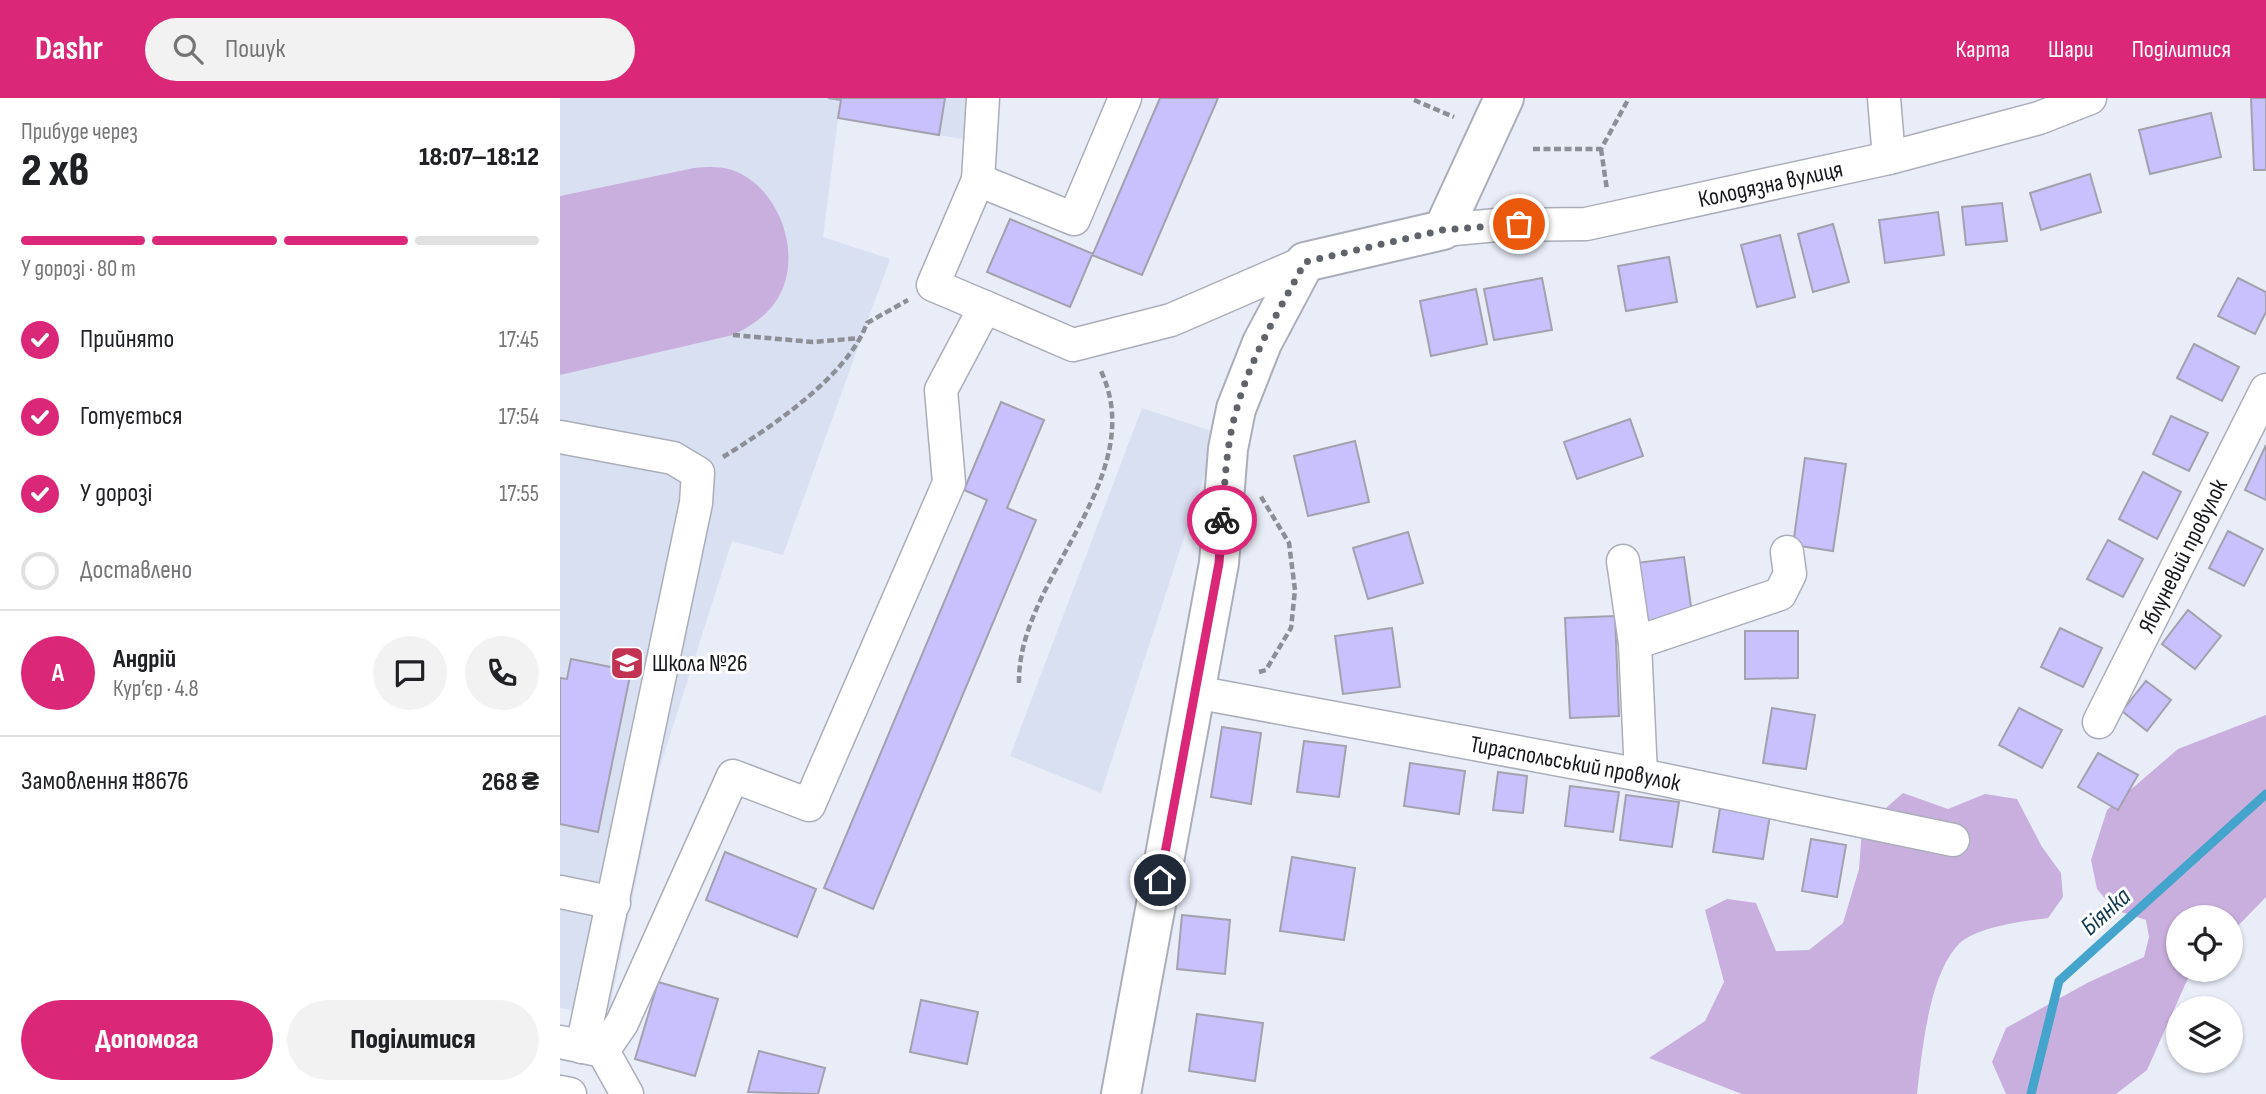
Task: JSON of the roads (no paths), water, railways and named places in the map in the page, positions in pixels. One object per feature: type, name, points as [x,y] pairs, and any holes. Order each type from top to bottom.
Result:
[{"type":"main road","points":[[1121,1094],[1219,563],[1228,449],[1236,409],[1262,343],[1305,262],[1443,230],[1504,98]]},
{"type":"street","points":[[983,98],[978,180],[933,285],[1073,345],[1171,320],[1305,262]]},
{"type":"street","points":[[978,180],[1074,219],[1125,98]]},
{"type":"street","points":[[1884,98],[1889,158]]},
{"type":"street","name":"Колодязна вулиця","points":[[1443,230],[1497,225],[1586,224],[1889,158],[2043,108],[2091,98]]},
{"type":"street","points":[[582,1047],[622,1023],[733,776],[809,805],[949,483],[942,390],[985,307]]},
{"type":"street","name":"Яблуневий провулок","points":[[2099,722],[2266,390]]},
{"type":"street","points":[[560,437],[673,458],[698,473],[694,517],[582,1047]]},
{"type":"street","points":[[1635,643],[1780,594],[1790,574],[1787,552]]},
{"type":"street","points":[[1623,561],[1635,643],[1641,775]]},
{"type":"street","name":"Тираспольський провулок","points":[[1195,692],[1641,775],[1953,840]]},
{"type":"street","points":[[560,892],[614,903]]},
{"type":"street","points":[[582,1047],[627,1094]]},
{"type":"street","points":[[560,1092],[570,1094]]},
{"type":"waterway","name":"Біянка","points":[[2031,1094],[2059,981],[2266,794]]},
{"type":"place","name":"Школа №26","points":[[627,663]]}]
